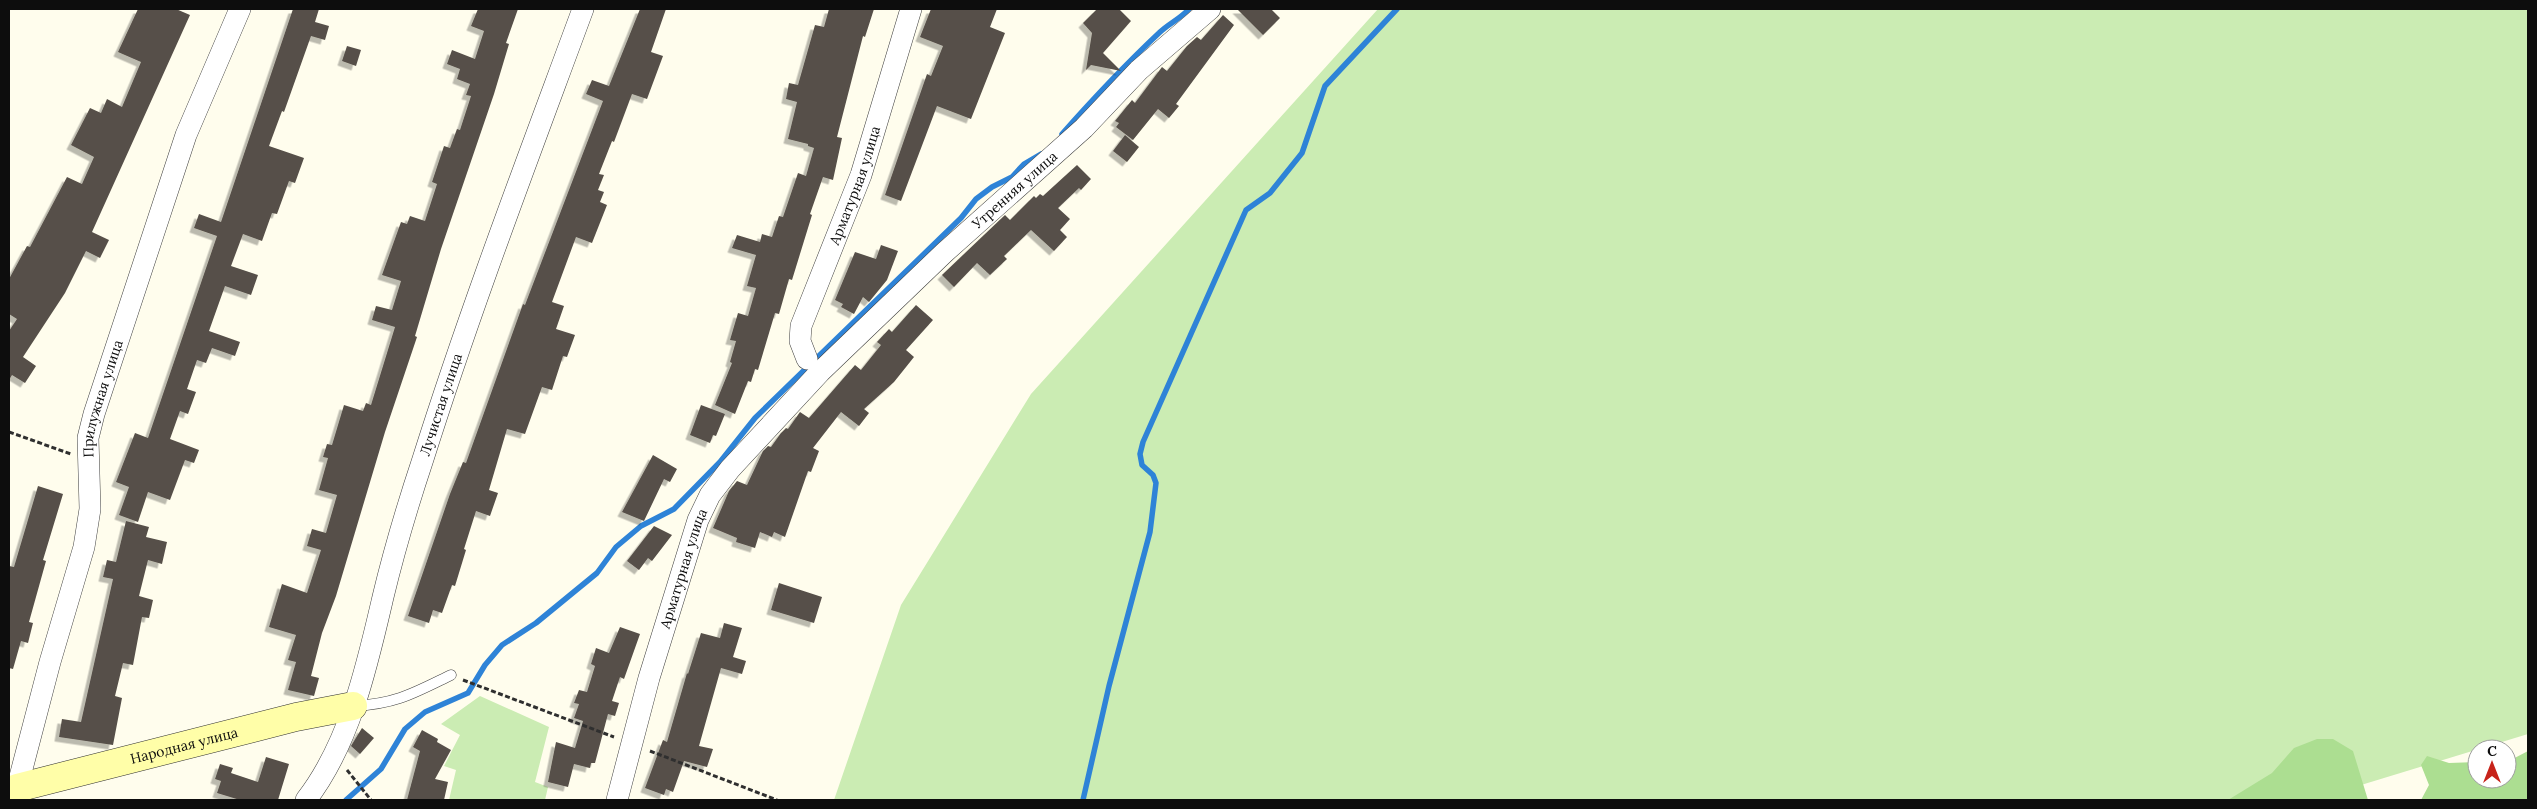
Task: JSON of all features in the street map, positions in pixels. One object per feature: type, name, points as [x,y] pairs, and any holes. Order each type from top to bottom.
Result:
[{"type":"street","name":"Прилужная улица","points":[[15,794],[50,662],[84,547],[90,510],[88,438],[94,414],[186,135],[240,9]]},
{"type":"street","name":"Лучистая улица","points":[[306,800],[322,780],[370,656],[383,595],[422,459],[485,276],[583,9]]},
{"type":"street","name":"Арматурная улица","points":[[617,800],[649,678],[698,520],[710,495],[814,366],[800,341],[801,326],[861,175],[911,9]]},
{"type":"street","name":"Утренняя улица","points":[[814,366],[1084,128],[1139,70],[1210,9]]},
{"type":"street","name":"Народная улица","points":[[15,794],[296,717],[352,706]]},
{"type":"lane","points":[[352,706],[376,705],[400,700],[451,675]]},
{"type":"path","points":[[9,432],[88,460]]},
{"type":"path","points":[[465,681],[486,688]]},
{"type":"path","points":[[354,779],[371,800]]},
{"type":"green space","points":[[1378,9],[2528,9],[2528,734],[2512,739],[2467,739],[2467,753],[2312,800],[834,800],[901,605],[1031,394]]},
{"type":"green space","points":[[480,696],[549,727],[535,782],[548,787],[545,800],[449,800],[456,770],[444,766],[460,735],[441,724]]},
{"type":"green space","points":[[2317,739],[2333,739],[2353,751],[2368,800],[2228,800],[2272,773],[2294,748]]},
{"type":"green space","points":[[2528,751],[2528,800],[2421,800],[2429,785],[2421,765],[2427,756],[2449,763],[2467,762],[2467,789],[2517,789],[2517,757]]},
{"type":"building","points":[[138,9],[176,9],[190,15],[92,232],[109,240],[100,258],[86,251],[65,293],[23,357],[36,366],[25,383],[12,375],[9,380],[9,331],[17,319],[9,314],[9,279],[27,246],[30,247],[67,177],[82,184],[94,157],[71,145],[90,108],[101,113],[107,99],[122,107],[141,62],[118,52]]},
{"type":"building","points":[[293,9],[319,9],[315,22],[329,26],[325,40],[311,36],[284,112],[282,111],[269,146],[304,158],[295,183],[289,181],[277,214],[272,213],[262,241],[243,234],[231,266],[258,275],[251,295],[225,286],[209,331],[240,342],[235,356],[212,348],[206,363],[197,360],[187,389],[196,392],[188,414],[180,411],[170,439],[199,450],[194,463],[185,460],[170,500],[148,492],[138,522],[119,515],[129,487],[116,482],[135,433],[148,438],[217,236],[194,228],[199,214],[221,222]]},
{"type":"building","points":[[478,9],[518,9],[506,43],[509,44],[494,94],[441,249],[415,336],[417,337],[385,432],[336,596],[322,633],[311,676],[319,678],[314,696],[288,690],[296,662],[288,660],[296,635],[269,627],[282,584],[307,593],[321,550],[307,546],[312,529],[326,533],[337,495],[319,490],[328,458],[323,457],[327,444],[332,445],[344,405],[363,411],[366,403],[371,405],[395,327],[372,320],[376,306],[392,310],[401,281],[382,275],[401,222],[407,224],[410,216],[425,221],[437,184],[432,182],[444,146],[450,148],[457,129],[460,130],[471,96],[466,95],[470,84],[457,79],[460,69],[447,64],[452,50],[475,59],[484,31],[471,26]]},
{"type":"building","points":[[640,9],[666,9],[651,52],[663,56],[647,99],[632,94],[614,142],[612,141],[599,174],[604,175],[598,190],[604,192],[600,202],[607,205],[592,243],[576,237],[552,302],[564,306],[556,329],[575,335],[567,357],[563,356],[552,390],[542,387],[525,434],[507,429],[489,490],[498,493],[490,516],[476,511],[455,586],[452,585],[442,613],[433,610],[429,623],[408,616],[450,494],[463,462],[466,463],[523,304],[525,305],[603,101],[586,94],[592,80],[609,86]]},
{"type":"building","points":[[829,9],[874,9],[865,37],[863,36],[837,137],[842,138],[833,180],[823,177],[810,214],[812,215],[792,280],[789,279],[779,314],[775,313],[758,370],[755,369],[751,382],[748,381],[735,414],[715,405],[732,363],[730,362],[736,341],[730,340],[738,313],[748,316],[756,288],[747,286],[756,255],[732,248],[737,235],[760,242],[762,234],[772,237],[779,216],[783,217],[798,173],[806,176],[814,148],[808,146],[808,144],[788,139],[797,102],[786,99],[789,83],[798,85],[815,25],[824,27]]},
{"type":"building","points":[[931,9],[997,9],[990,27],[1005,33],[971,119],[937,106],[901,201],[885,195],[927,74],[931,76],[943,46],[920,37]]},
{"type":"building","points":[[1097,9],[1119,9],[1131,21],[1103,53],[1121,71],[1091,65],[1086,70],[1092,33],[1083,23]]},
{"type":"building","points":[[1237,9],[1271,9],[1280,18],[1263,35]]},
{"type":"building","points":[[1223,15],[1234,25],[1176,104],[1179,106],[1169,118],[1158,109],[1133,140],[1116,127],[1119,123],[1115,121],[1132,100],[1135,103],[1162,67],[1167,71],[1187,46],[1197,37],[1201,40]]},
{"type":"building","points":[[347,46],[361,50],[356,66],[342,61]]},
{"type":"building","points":[[1125,135],[1139,147],[1127,162],[1113,151]]},
{"type":"building","points":[[1077,165],[1091,179],[1081,190],[1079,188],[1058,208],[1070,219],[1060,230],[1067,237],[1054,251],[1031,230],[1004,256],[1007,259],[990,275],[977,263],[954,287],[942,275],[1005,215],[1010,220],[1034,196],[1036,198],[1040,194],[1043,196]]},
{"type":"building","points":[[881,245],[898,251],[887,280],[869,302],[863,297],[854,314],[841,307],[843,304],[835,300],[855,252],[876,259]]},
{"type":"building","points":[[916,305],[933,320],[906,350],[914,357],[894,382],[864,409],[869,413],[859,426],[841,412],[813,448],[819,451],[811,472],[808,471],[785,537],[774,532],[772,537],[760,532],[755,548],[736,542],[737,538],[713,528],[729,491],[737,481],[747,485],[763,451],[768,446],[771,447],[781,433],[786,428],[788,429],[800,412],[809,418],[855,365],[861,370],[881,345],[877,342],[889,329],[892,332]]},
{"type":"building","points":[[701,405],[725,414],[716,436],[713,435],[710,443],[690,435]]},
{"type":"building","points":[[653,455],[677,469],[670,482],[664,479],[644,521],[622,512]]},
{"type":"building","points":[[38,486],[63,494],[43,560],[46,561],[29,622],[33,623],[28,643],[21,641],[13,669],[9,668],[9,566],[14,567]]},
{"type":"building","points":[[126,521],[149,527],[146,537],[167,542],[162,564],[148,560],[139,596],[153,600],[149,618],[142,617],[133,665],[123,663],[115,696],[122,698],[113,745],[59,737],[62,719],[81,722],[113,579],[103,577],[107,560],[116,562]]},
{"type":"building","points":[[654,526],[672,535],[652,561],[648,558],[639,570],[627,561]]},
{"type":"building","points":[[779,583],[822,597],[814,623],[771,610]]},
{"type":"building","points":[[724,623],[742,628],[733,657],[746,661],[742,674],[721,668],[699,746],[713,749],[707,767],[684,761],[673,792],[666,789],[664,795],[645,788],[663,740],[667,742],[701,633],[720,638]]},
{"type":"building","points":[[620,627],[640,634],[624,679],[620,677],[612,701],[619,703],[615,716],[608,714],[595,763],[591,763],[590,768],[574,764],[568,787],[548,782],[556,742],[575,748],[583,721],[574,718],[579,704],[574,703],[579,690],[587,692],[595,666],[591,664],[596,648],[609,653]]},
{"type":"building","points":[[362,728],[374,738],[360,754],[351,746]]},
{"type":"building","points":[[422,730],[438,739],[437,742],[451,750],[435,779],[448,782],[444,800],[407,800],[420,751],[413,747]]},
{"type":"building","points":[[266,757],[289,764],[278,800],[240,800],[217,793],[221,781],[215,779],[220,764],[233,768],[231,773],[258,782]]},
{"type":"waterway","points":[[1062,134],[1134,57],[1189,9]]},
{"type":"waterway","points":[[1083,800],[1109,686],[1150,532],[1156,483],[1153,475],[1142,465],[1140,454],[1143,442],[1246,210],[1270,193],[1302,153],[1325,86],[1397,9]]},
{"type":"waterway","points":[[346,800],[381,769],[405,729],[425,712],[468,693],[485,665],[502,645],[536,623],[597,573],[616,547],[641,526],[674,509],[720,462],[755,418],[961,218],[976,199],[992,187],[1012,177],[1024,164],[1041,154]]}]
